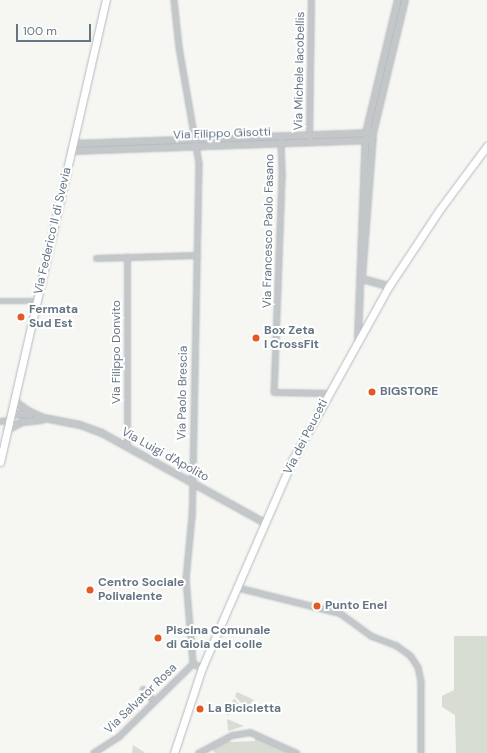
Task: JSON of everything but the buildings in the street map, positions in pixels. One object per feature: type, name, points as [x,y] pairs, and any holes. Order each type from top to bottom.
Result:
[{"type":"main road","name":"Via Federico II di Svevia","points":[[0,462],[106,0]]},
{"type":"main road","name":"Via dei Peuceti","points":[[174,753],[202,668],[293,459],[358,339],[389,286],[440,209],[487,146]]},
{"type":"street","points":[[174,0],[182,70],[195,139],[198,146]]},
{"type":"street","name":"Via Michele Iacobellis","points":[[309,139],[312,0]]},
{"type":"street","points":[[358,339],[364,269],[370,136],[398,0]]},
{"type":"street","points":[[370,136],[405,0]]},
{"type":"street","name":"Via Filippo Gisotti","points":[[72,147],[195,139],[280,136],[309,139]]},
{"type":"street","name":"Via Francesco Paolo Fasano","points":[[280,136],[282,177],[274,392],[329,393]]},
{"type":"street","name":"Via Filippo Gisotti","points":[[72,147],[198,146],[281,143],[309,139],[370,136]]},
{"type":"street","name":"Via Paolo Brescia","points":[[193,663],[186,579],[192,516],[198,146]]},
{"type":"street","points":[[96,258],[197,255]]},
{"type":"street","name":"Via Filippo Donvito","points":[[127,257],[127,447]]},
{"type":"street","points":[[362,279],[389,286]]},
{"type":"street","points":[[0,301],[37,301]]},
{"type":"street","name":"Via Luigi d'Apolito","points":[[15,397],[19,406],[33,418],[86,427],[127,447],[265,523]]},
{"type":"street","points":[[0,421],[10,417],[33,418]]},
{"type":"street","points":[[7,430],[14,424],[33,418]]},
{"type":"street","points":[[236,587],[340,613],[372,636],[406,652],[415,661],[420,674],[422,753]]},
{"type":"street","name":"Via Salvator Rosa","points":[[93,753],[118,737],[193,663],[202,668]]},
{"type":"street","points":[[143,689],[154,701]]},
{"type":"street","points":[[198,753],[228,737],[246,732],[297,753]]},
{"type":"shaded area","points":[[454,636],[487,636],[487,753],[456,753],[455,715],[442,707],[442,696],[454,690]]},
{"type":"shaded area","points":[[237,692],[254,700],[246,708],[235,696]]},
{"type":"shaded area","points":[[234,698],[243,710],[227,715]]},
{"type":"shaded area","points":[[227,719],[244,726],[228,731]]},
{"type":"shaded area","points":[[255,736],[290,753],[215,753],[212,749],[230,739],[230,742],[255,741]]},
{"type":"shaded area","points":[[133,745],[144,752],[145,753],[132,753]]},
{"type":"place","name":"Fermata Sud Est","points":[[21,317]]},
{"type":"place","name":"Box Zeta I CrossFit","points":[[256,338]]},
{"type":"place","name":"BIGSTORE","points":[[372,392]]},
{"type":"place","name":"Centro Sociale Polivalente","points":[[90,590]]},
{"type":"place","name":"Punto Enel","points":[[317,606]]},
{"type":"place","name":"Piscina Comunale di Gioia del colle","points":[[158,638]]},
{"type":"place","name":"La Bicicletta","points":[[200,709]]}]
